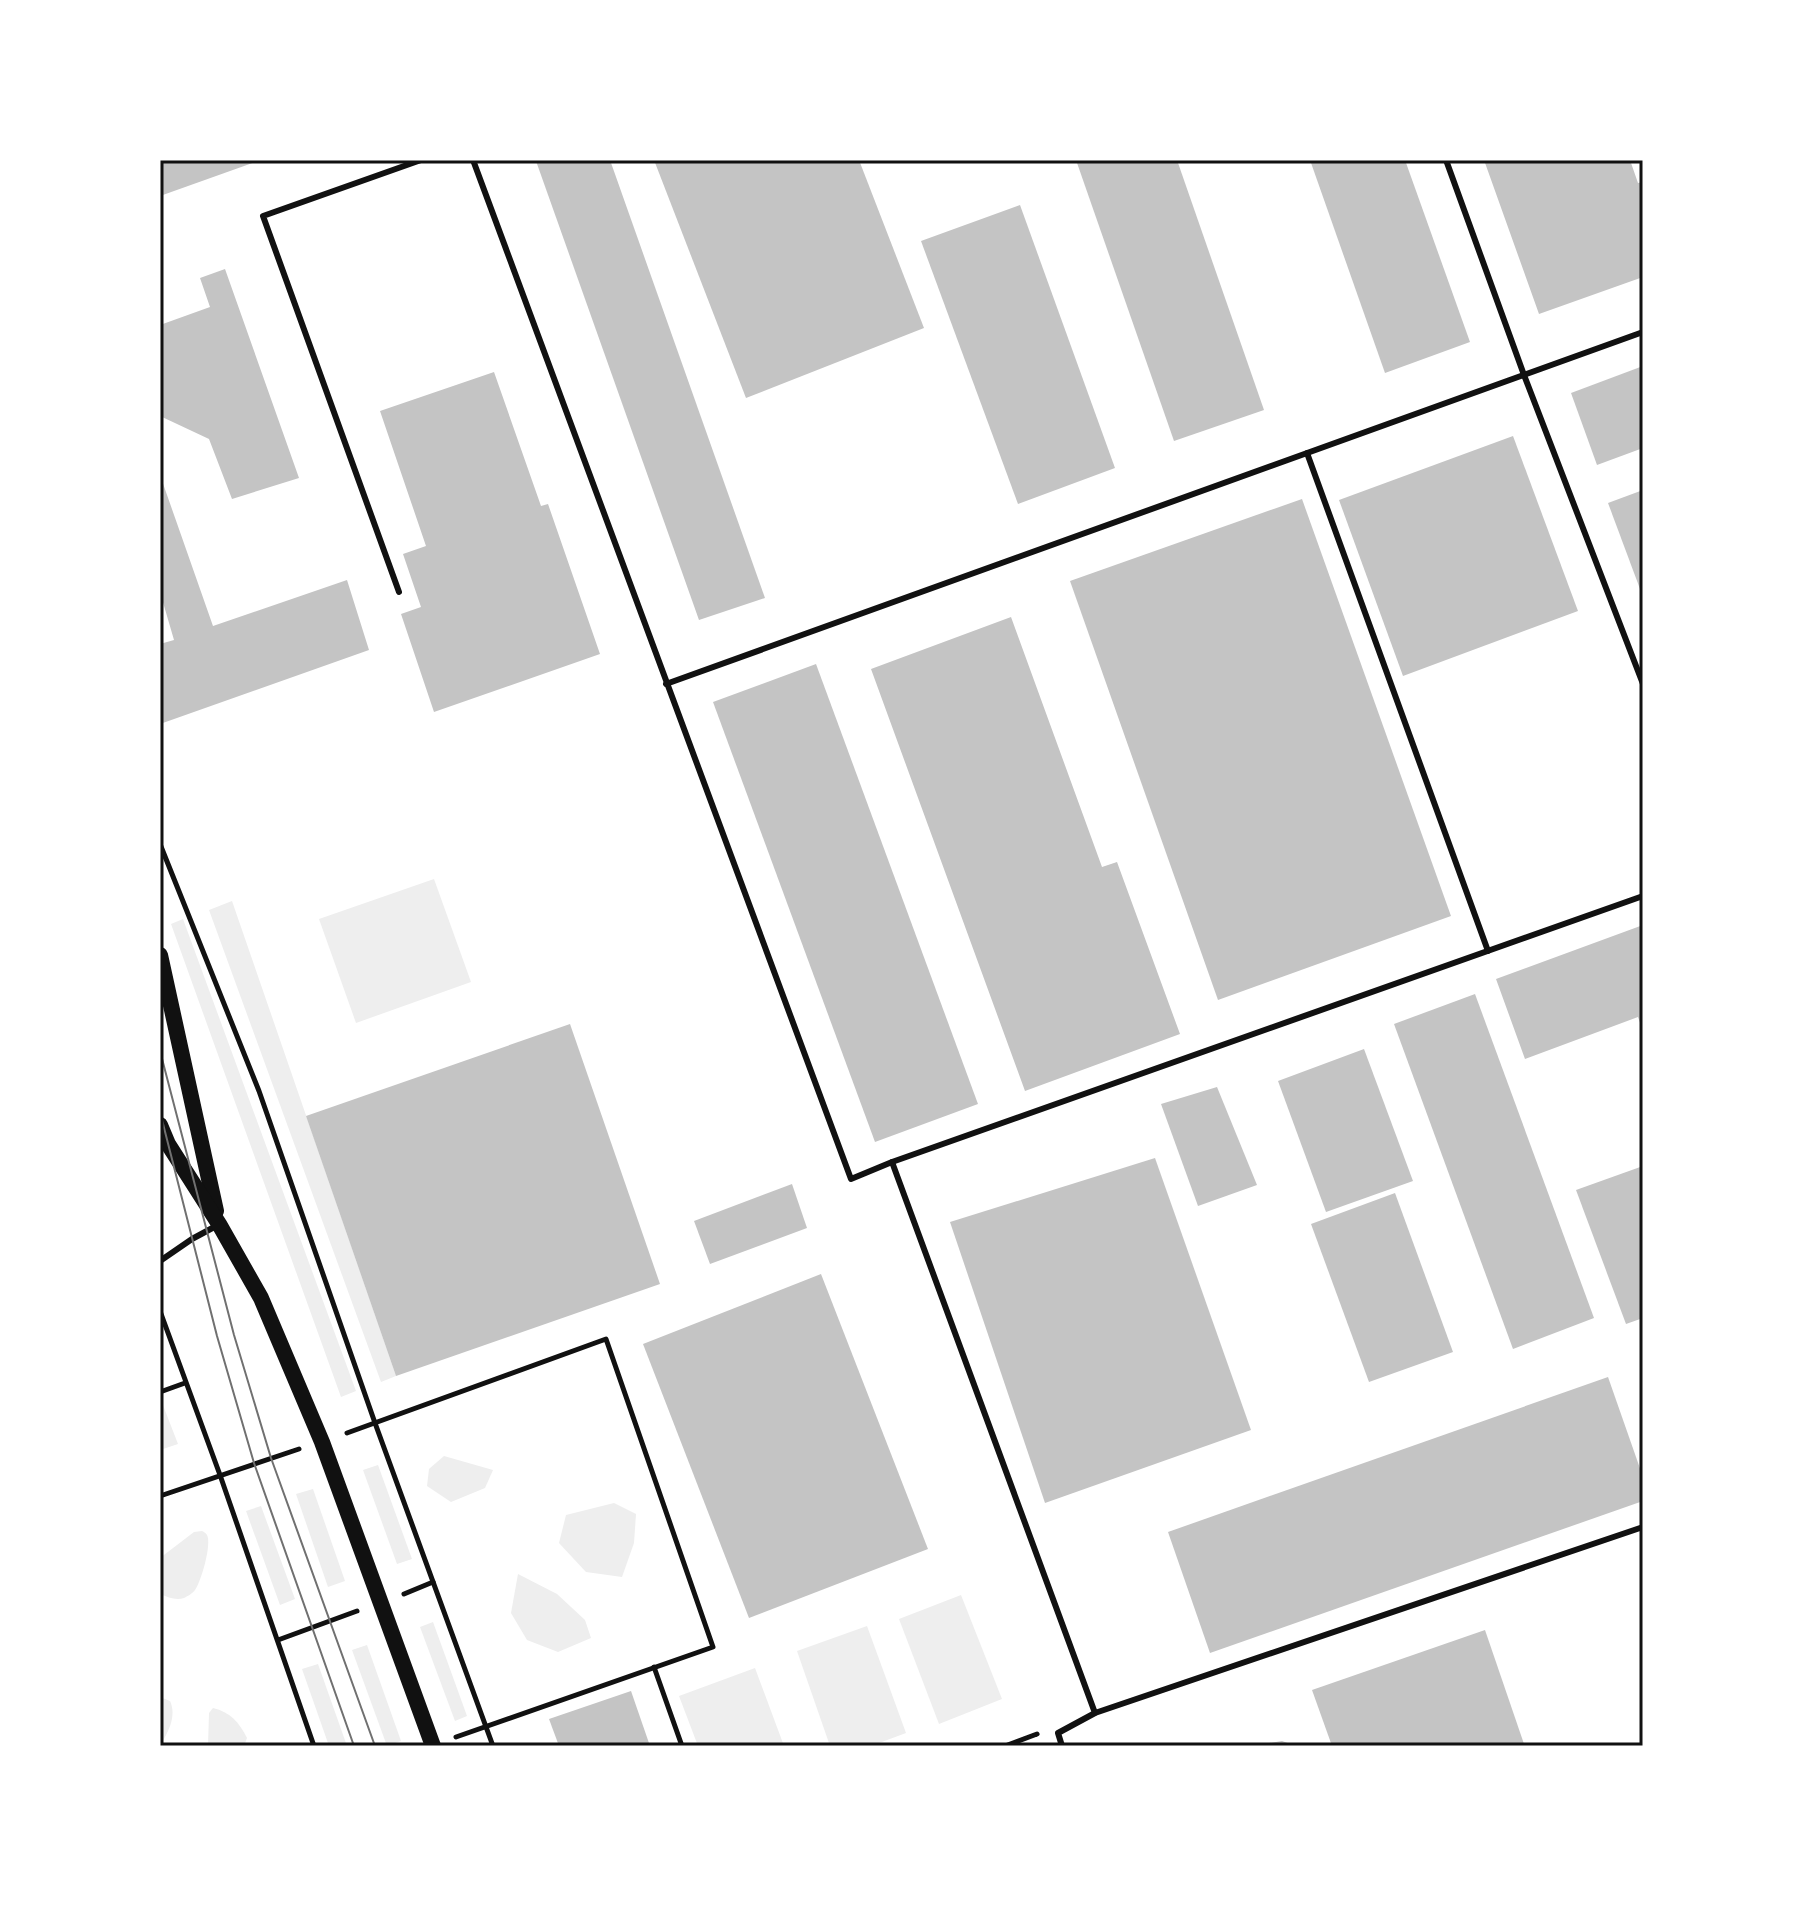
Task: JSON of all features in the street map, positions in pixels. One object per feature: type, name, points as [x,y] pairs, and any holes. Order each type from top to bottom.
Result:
[{"type":"main road","points":[[160,955],[219,1224]]},
{"type":"main road","points":[[160,1125],[168,1144],[261,1298],[322,1442],[433,1746]]},
{"type":"lane","points":[[399,592],[263,216],[421,160]]},
{"type":"lane","points":[[473,160],[851,1179],[1643,896]]},
{"type":"lane","points":[[1446,160],[1524,375],[1643,684]]},
{"type":"lane","points":[[666,684],[1643,332]]},
{"type":"lane","points":[[1307,453],[1488,951]]},
{"type":"lane","points":[[892,1162],[1095,1713]]},
{"type":"lane","points":[[160,1261],[219,1224]]},
{"type":"lane","points":[[1062,1746],[1058,1733],[1095,1713],[1643,1527]]},
{"type":"path","points":[[160,844],[259,1091],[375,1423],[493,1746]]},
{"type":"path","points":[[160,1311],[314,1746]]},
{"type":"path","points":[[349,1433],[606,1339],[713,1647],[460,1736]]},
{"type":"path","points":[[160,1392],[186,1383]]},
{"type":"path","points":[[160,1496],[298,1449]]},
{"type":"path","points":[[409,1592],[433,1582]]},
{"type":"path","points":[[278,1640],[357,1611]]},
{"type":"path","points":[[654,1667],[682,1746]]},
{"type":"shaded area","points":[[434,879],[471,982],[356,1023],[319,919]]},
{"type":"shaded area","points":[[232,901],[396,1376],[381,1382],[209,910]]},
{"type":"shaded area","points":[[183,919],[356,1391],[341,1397],[171,924]]},
{"type":"shaded area","points":[[160,1401],[178,1444],[160,1450]]},
{"type":"shaded area","points":[[444,1456],[493,1470],[485,1488],[451,1502],[427,1486],[429,1469]]},
{"type":"shaded area","points":[[378,1465],[412,1559],[397,1564],[363,1470]]},
{"type":"shaded area","points":[[313,1489],[345,1581],[328,1587],[296,1494]]},
{"type":"shaded area","points":[[614,1503],[636,1514],[634,1543],[622,1577],[586,1572],[559,1543],[566,1515]]},
{"type":"shaded area","points":[[261,1506],[295,1599],[280,1605],[246,1511]]},
{"type":"shaded area","points":[[202,1531],[207,1535],[208,1546],[195,1590],[181,1599],[160,1594],[160,1558],[194,1532]]},
{"type":"shaded area","points":[[518,1574],[557,1594],[585,1620],[591,1638],[558,1652],[527,1640],[511,1613]]},
{"type":"shaded area","points":[[961,1595],[1002,1699],[939,1724],[899,1619]]},
{"type":"shaded area","points":[[433,1622],[467,1716],[455,1721],[420,1627]]},
{"type":"shaded area","points":[[867,1626],[906,1733],[871,1746],[830,1746],[797,1651]]},
{"type":"shaded area","points":[[367,1645],[401,1741],[387,1746],[352,1650]]},
{"type":"shaded area","points":[[318,1664],[347,1746],[329,1746],[302,1669]]},
{"type":"shaded area","points":[[755,1668],[784,1746],[698,1746],[679,1696]]},
{"type":"shaded area","points":[[160,1697],[170,1701],[173,1713],[169,1730],[160,1745]]},
{"type":"shaded area","points":[[213,1708],[229,1715],[237,1723],[247,1738],[244,1746],[208,1746],[209,1713]]},
{"type":"building","points":[[160,160],[261,160],[160,196]]},
{"type":"building","points":[[610,160],[765,598],[699,620],[536,161]]},
{"type":"building","points":[[654,160],[859,160],[924,328],[746,398]]},
{"type":"building","points":[[1076,160],[1177,160],[1264,410],[1174,441]]},
{"type":"building","points":[[1310,160],[1405,160],[1470,342],[1385,373]]},
{"type":"building","points":[[1484,160],[1630,160],[1638,183],[1643,182],[1643,277],[1539,314]]},
{"type":"building","points":[[1020,205],[1115,468],[1018,504],[921,241]]},
{"type":"building","points":[[225,269],[299,478],[232,499],[209,439],[160,416],[160,325],[210,307],[200,278]]},
{"type":"building","points":[[1643,366],[1643,448],[1597,465],[1571,393]]},
{"type":"building","points":[[494,372],[541,506],[548,504],[600,654],[434,712],[401,614],[421,607],[403,554],[426,546],[380,411]]},
{"type":"building","points":[[1513,436],[1578,611],[1403,676],[1339,500]]},
{"type":"building","points":[[160,475],[213,626],[347,580],[369,650],[160,724],[160,644],[174,640],[160,592]]},
{"type":"building","points":[[1643,490],[1643,597],[1608,503]]},
{"type":"building","points":[[1302,499],[1451,916],[1218,1000],[1070,581]]},
{"type":"building","points":[[1011,617],[1102,867],[1117,862],[1180,1034],[1025,1091],[871,669]]},
{"type":"building","points":[[816,664],[978,1104],[875,1142],[713,702]]},
{"type":"building","points":[[1643,925],[1643,1031],[1638,1017],[1525,1059],[1496,979]]},
{"type":"building","points":[[1475,994],[1594,1318],[1513,1349],[1394,1024]]},
{"type":"building","points":[[570,1024],[660,1284],[396,1376],[306,1116]]},
{"type":"building","points":[[1364,1049],[1413,1181],[1326,1212],[1278,1081]]},
{"type":"building","points":[[1217,1087],[1257,1185],[1198,1206],[1161,1104]]},
{"type":"building","points":[[1155,1158],[1251,1430],[1045,1503],[950,1222]]},
{"type":"building","points":[[1643,1166],[1643,1318],[1626,1324],[1576,1190]]},
{"type":"building","points":[[792,1184],[807,1228],[710,1264],[694,1221]]},
{"type":"building","points":[[1395,1193],[1453,1352],[1369,1382],[1311,1224]]},
{"type":"building","points":[[821,1274],[928,1549],[749,1618],[643,1344]]},
{"type":"building","points":[[1608,1377],[1643,1477],[1643,1501],[1210,1653],[1168,1532]]},
{"type":"building","points":[[1485,1630],[1524,1744],[1332,1746],[1312,1690]]},
{"type":"building","points":[[631,1691],[650,1746],[559,1746],[549,1719]]},
{"type":"building","points":[[1282,1741],[1296,1746],[1263,1746],[1263,1744]]},
{"type":"tram line","points":[[160,1051],[234,1335],[271,1458],[375,1746]]},
{"type":"tram line","points":[[160,1112],[217,1336],[254,1463],[354,1746]]}]
